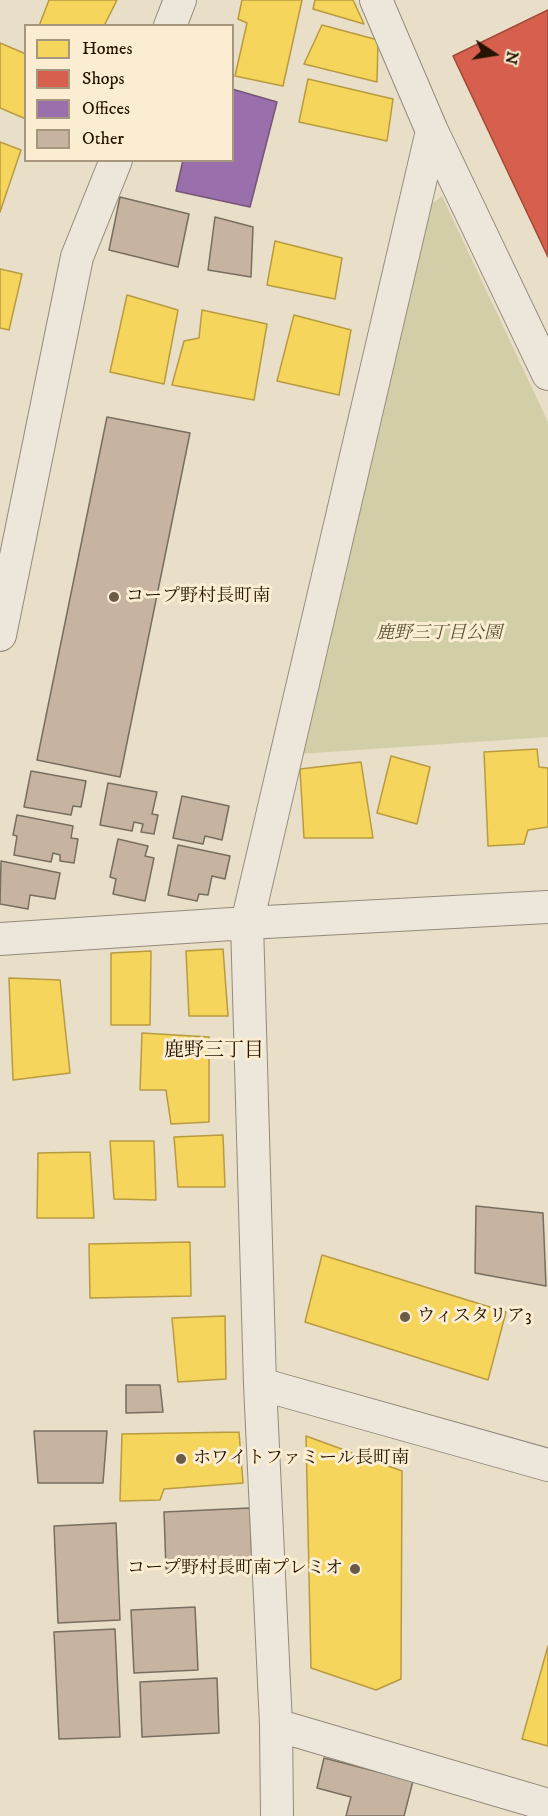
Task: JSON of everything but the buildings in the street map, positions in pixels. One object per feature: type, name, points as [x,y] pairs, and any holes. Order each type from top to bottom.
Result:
[{"type":"street","points":[[171,24],[180,0]]},
{"type":"street","points":[[376,0],[432,131],[548,374]]},
{"type":"street","points":[[278,1816],[260,1384],[247,923],[432,131]]},
{"type":"street","points":[[0,634],[77,257],[115,162]]},
{"type":"street","points":[[0,939],[548,907]]},
{"type":"street","points":[[260,1384],[548,1465]]},
{"type":"street","points":[[276,1725],[548,1805]]},
{"type":"green space","name":"鹿野三丁目公園","points":[[442,196],[548,422],[548,737],[299,754],[429,206]]},
{"type":"place","name":"コープ野村長町南","points":[[114,597]]},
{"type":"place","name":"ウィスタリア3","points":[[405,1317]]},
{"type":"place","name":"ホワイトファミール長町南","points":[[181,1459]]},
{"type":"place","name":"コープ野村長町南プレミオ","points":[[355,1569]]},
{"type":"district","name":"鹿野三丁目","points":[[214,1052]]}]
